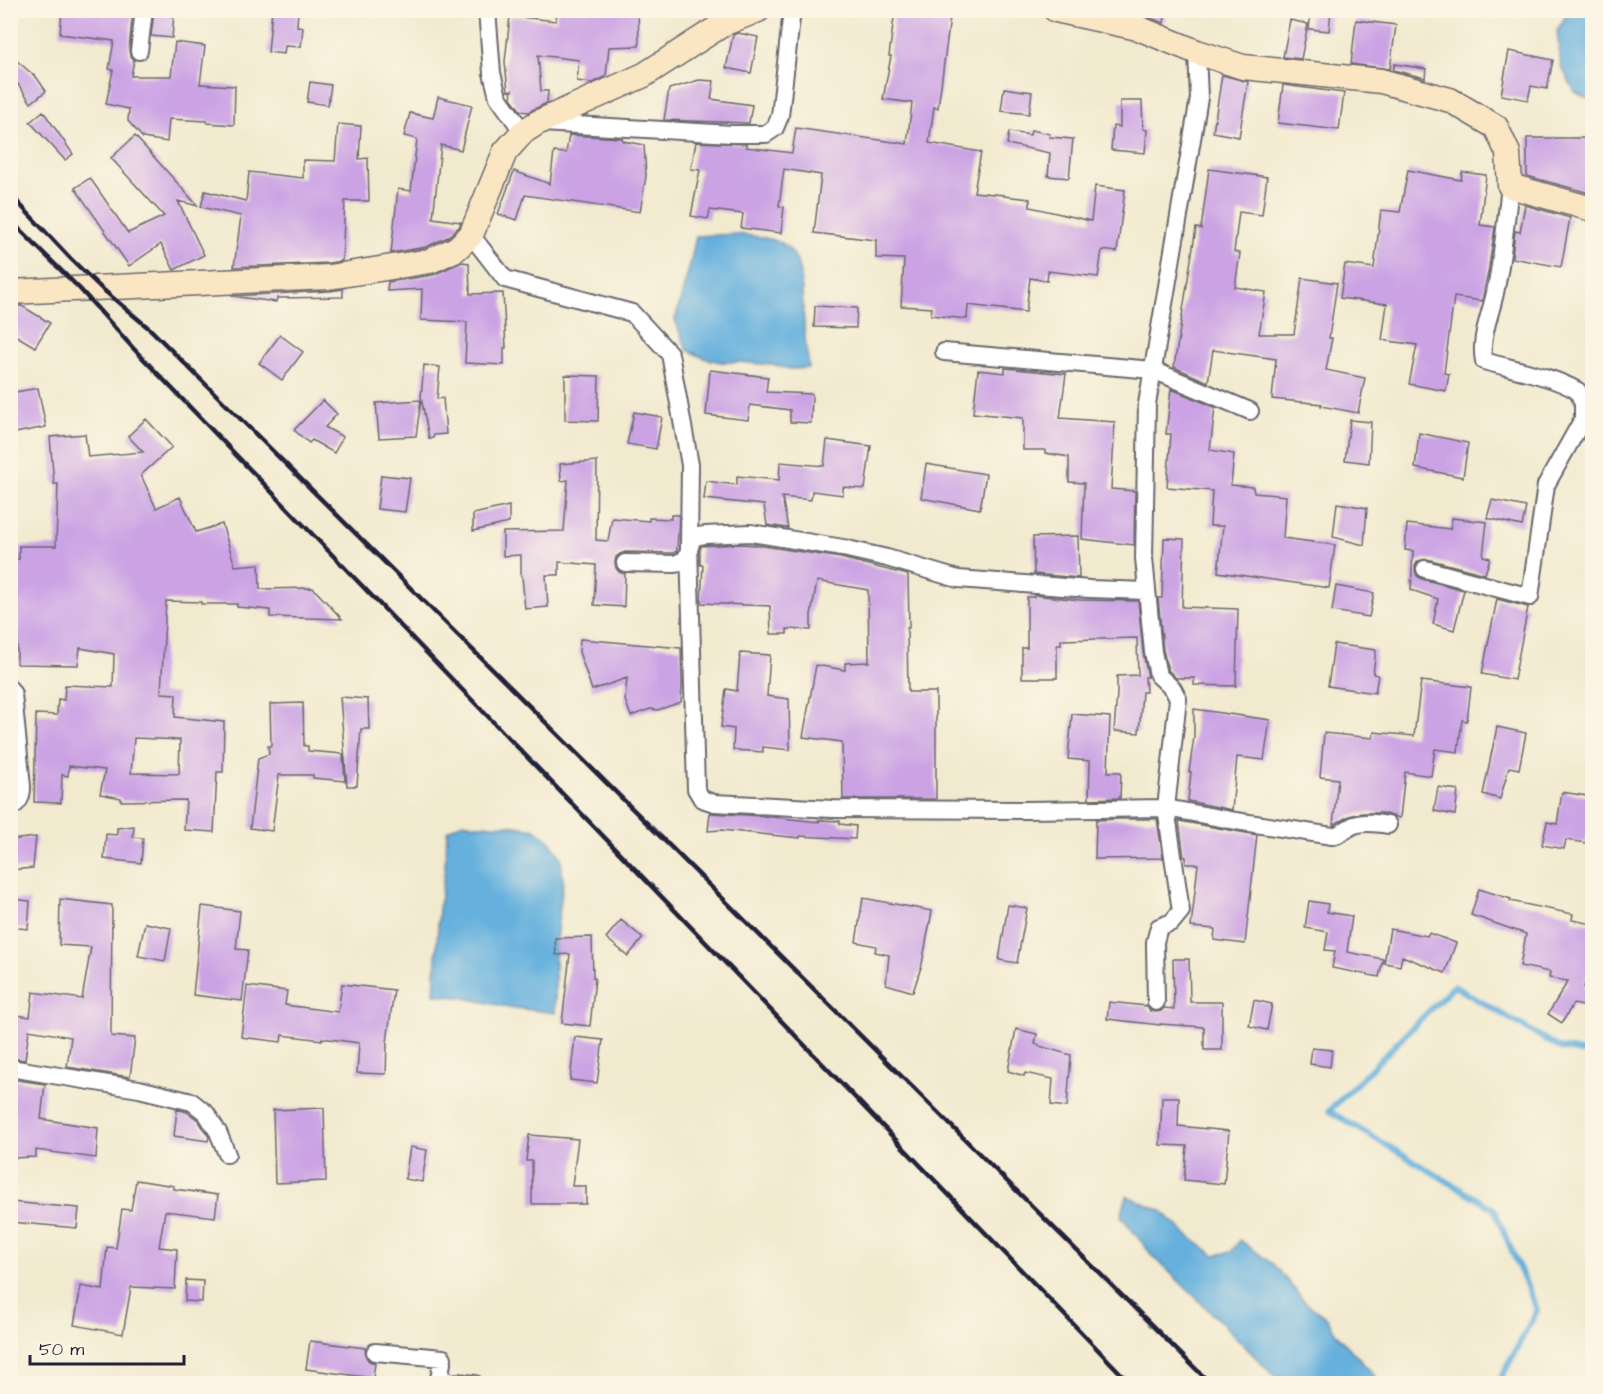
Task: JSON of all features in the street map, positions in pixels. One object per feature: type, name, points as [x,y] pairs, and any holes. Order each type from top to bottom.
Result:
[{"type":"main road","points":[[10,292],[329,277],[430,261],[456,249],[471,235],[506,152],[530,128],[644,75],[724,23],[758,10]]},
{"type":"main road","points":[[1056,10],[1138,28],[1197,52],[1244,67],[1381,81],[1450,100],[1496,127],[1508,153],[1510,186],[1593,209]]},
{"type":"street","points":[[139,51],[144,10]]},
{"type":"street","points":[[487,10],[492,73],[498,97],[530,128],[732,134],[766,134],[775,128],[780,116],[792,10]]},
{"type":"street","points":[[1155,1002],[1155,942],[1159,927],[1172,922],[1182,912],[1166,808],[1178,699],[1173,689],[1158,675],[1153,652],[1144,558],[1147,404],[1199,98],[1197,52]]},
{"type":"street","points":[[1425,569],[1530,597],[1546,484],[1583,419],[1583,404],[1578,391],[1568,385],[1484,361],[1482,349],[1496,291],[1510,186]]},
{"type":"street","points":[[471,235],[505,279],[632,313],[670,354],[690,465],[689,547],[696,789],[702,799],[714,803],[833,809],[1166,808],[1332,836],[1338,836],[1353,826],[1366,822],[1388,825]]},
{"type":"street","points":[[944,352],[1153,370],[1250,411]]},
{"type":"street","points":[[625,563],[675,564],[686,559],[693,537],[751,533],[854,550],[958,579],[1147,591]]},
{"type":"street","points":[[10,689],[13,694],[22,787],[22,796],[14,806],[10,807]]},
{"type":"street","points":[[10,1068],[139,1089],[192,1102],[206,1113],[219,1132],[227,1154]]},
{"type":"street","points":[[375,1352],[443,1358],[438,1382],[475,1383]]},
{"type":"water","points":[[1592,11],[1592,101],[1575,92],[1561,66],[1557,31],[1568,12]]},
{"type":"water","points":[[738,234],[776,241],[793,253],[801,282],[809,368],[791,369],[774,365],[721,362],[704,358],[687,350],[675,320],[696,236]]},
{"type":"water","points":[[463,822],[535,829],[550,841],[561,857],[563,883],[555,947],[555,1013],[434,994],[447,831]]},
{"type":"water","points":[[1127,1196],[1162,1211],[1186,1234],[1214,1255],[1231,1252],[1240,1240],[1274,1265],[1305,1302],[1328,1319],[1334,1331],[1381,1383],[1284,1383],[1272,1374],[1151,1254],[1121,1216]]},
{"type":"building","points":[[62,10],[133,10],[129,50],[134,60],[131,76],[171,76],[175,42],[205,46],[200,84],[235,86],[234,125],[169,119],[167,142],[143,138],[128,121],[129,109],[106,104],[113,70],[109,69],[114,41],[60,34]]},
{"type":"building","points":[[272,10],[298,10],[297,26],[303,27],[301,47],[285,46],[284,54],[268,52]]},
{"type":"building","points":[[557,10],[638,10],[639,46],[609,47],[606,76],[592,83],[577,81],[579,60],[538,55],[541,91],[548,91],[547,103],[528,112],[521,111],[511,98],[512,90],[508,91],[505,62],[510,16],[556,21]]},
{"type":"building","points":[[895,10],[951,10],[938,108],[934,107],[929,143],[981,152],[974,192],[1030,199],[1030,207],[1091,221],[1095,186],[1125,190],[1117,252],[1102,250],[1098,277],[1048,271],[1047,281],[1030,278],[1026,312],[968,305],[967,319],[931,315],[932,308],[901,306],[904,259],[876,258],[876,240],[814,233],[821,175],[784,169],[779,206],[784,207],[781,233],[741,228],[743,214],[710,210],[708,219],[691,216],[700,170],[691,169],[696,142],[746,144],[746,147],[792,153],[796,128],[907,144],[912,103],[883,99],[891,56],[889,56]]},
{"type":"building","points":[[1125,10],[1166,10],[1164,23],[1143,15]]},
{"type":"building","points":[[1311,10],[1331,10],[1329,31],[1309,29]]},
{"type":"building","points":[[154,12],[174,14],[172,38],[151,36]]},
{"type":"building","points":[[1290,20],[1308,24],[1301,59],[1283,57]]},
{"type":"building","points":[[1356,20],[1396,25],[1390,69],[1351,64]]},
{"type":"building","points":[[738,33],[758,37],[751,73],[726,68],[733,35]]},
{"type":"building","points":[[1509,51],[1553,60],[1547,89],[1531,86],[1528,100],[1501,95]]},
{"type":"building","points":[[10,55],[37,78],[46,91],[31,103],[18,84],[10,93]]},
{"type":"building","points":[[1395,64],[1426,69],[1425,78],[1393,70]]},
{"type":"building","points":[[1222,75],[1248,82],[1239,137],[1213,132]]},
{"type":"building","points":[[699,80],[714,81],[711,99],[752,105],[749,123],[664,120],[669,89]]},
{"type":"building","points":[[310,82],[331,85],[328,105],[307,102]]},
{"type":"building","points":[[1283,85],[1344,93],[1339,130],[1278,123]]},
{"type":"building","points":[[1004,88],[1032,92],[1029,114],[1001,111]]},
{"type":"building","points":[[438,97],[472,105],[461,150],[441,145],[433,218],[461,222],[448,237],[426,247],[391,253],[398,189],[411,191],[417,139],[404,136],[410,113],[433,118]]},
{"type":"building","points":[[1120,101],[1142,101],[1143,129],[1147,130],[1145,153],[1111,150],[1113,126],[1120,127]]},
{"type":"building","points":[[43,111],[73,154],[65,160],[30,122]]},
{"type":"building","points":[[338,124],[361,126],[359,159],[368,158],[369,201],[345,201],[342,261],[234,267],[241,216],[201,207],[205,191],[246,201],[249,172],[303,178],[303,160],[335,161]]},
{"type":"building","points":[[1031,130],[1050,134],[1049,137],[1073,139],[1069,178],[1048,176],[1050,153],[1007,144],[1009,132],[1030,135]]},
{"type":"building","points":[[569,135],[622,138],[623,141],[644,145],[646,176],[640,212],[525,195],[517,220],[498,214],[514,171],[550,184],[554,152],[566,153]]},
{"type":"building","points":[[135,136],[198,206],[178,201],[204,255],[174,270],[161,244],[129,266],[75,188],[90,178],[128,233],[164,216],[111,158]]},
{"type":"building","points":[[1527,138],[1591,138],[1593,194],[1527,176]]},
{"type":"building","points":[[1209,169],[1267,177],[1262,215],[1239,212],[1234,252],[1240,253],[1235,287],[1266,292],[1259,334],[1294,334],[1302,278],[1337,283],[1329,338],[1332,338],[1326,370],[1365,378],[1358,413],[1321,406],[1322,404],[1272,399],[1276,359],[1213,350],[1208,382],[1174,367],[1196,228],[1201,229]]},
{"type":"building","points":[[1408,170],[1461,180],[1462,172],[1486,175],[1480,225],[1495,227],[1482,301],[1454,297],[1444,373],[1449,374],[1446,391],[1409,384],[1417,345],[1382,340],[1387,304],[1340,298],[1345,264],[1374,268],[1381,210],[1400,212]]},
{"type":"building","points":[[1525,205],[1570,218],[1561,267],[1512,258],[1515,231],[1520,232]]},
{"type":"building","points":[[462,262],[469,263],[470,294],[503,293],[506,348],[504,348],[504,365],[465,363],[467,322],[421,320],[422,289],[387,291],[388,282],[433,275]]},
{"type":"building","points":[[343,289],[343,297],[277,298],[276,302],[231,296],[330,291]]},
{"type":"building","points":[[15,306],[22,306],[50,323],[35,347],[10,332],[10,313]]},
{"type":"building","points":[[815,306],[857,308],[856,328],[814,327]]},
{"type":"building","points":[[280,335],[303,352],[282,380],[259,363]]},
{"type":"building","points":[[424,365],[440,367],[437,399],[443,398],[446,434],[434,435],[433,438],[429,438],[421,397]]},
{"type":"building","points":[[1005,368],[1066,374],[1060,418],[1115,422],[1111,489],[1135,491],[1134,545],[1082,539],[1084,483],[1069,482],[1069,457],[1045,453],[1045,450],[1023,450],[1023,418],[973,413],[978,370],[1005,373]]},
{"type":"building","points":[[710,370],[768,377],[766,392],[812,394],[811,423],[790,422],[790,410],[750,405],[748,420],[706,415]]},
{"type":"building","points":[[565,375],[599,376],[598,421],[565,420]]},
{"type":"building","points":[[38,388],[46,427],[10,434],[10,393]]},
{"type":"building","points":[[1171,389],[1215,407],[1210,450],[1234,454],[1231,485],[1253,487],[1254,493],[1286,496],[1283,538],[1335,545],[1329,588],[1218,572],[1223,526],[1210,526],[1212,491],[1167,487],[1171,434],[1166,434]]},
{"type":"building","points":[[323,400],[337,414],[325,427],[343,437],[334,453],[312,440],[309,443],[294,430]]},
{"type":"building","points":[[421,400],[416,436],[379,438],[376,403]]},
{"type":"building","points":[[634,412],[662,417],[656,449],[627,444]]},
{"type":"building","points":[[146,419],[172,447],[141,475],[156,508],[180,497],[196,532],[222,524],[235,566],[259,564],[260,589],[313,588],[342,619],[270,617],[270,610],[237,607],[237,604],[166,601],[161,693],[176,694],[175,717],[224,722],[223,772],[217,772],[214,832],[184,830],[186,800],[121,801],[121,798],[100,794],[105,770],[69,766],[68,776],[62,775],[61,803],[34,802],[36,714],[57,715],[58,699],[64,700],[65,685],[113,687],[114,654],[80,648],[78,665],[17,664],[17,595],[10,595],[10,559],[19,559],[19,546],[56,546],[58,484],[54,484],[50,437],[85,434],[88,457],[143,452],[128,436]],"holes":[[[134,738],[180,740],[179,774],[131,773]]]},
{"type":"building","points":[[1350,420],[1371,422],[1369,463],[1345,460]]},
{"type":"building","points":[[1419,433],[1468,443],[1463,477],[1415,468]]},
{"type":"building","points":[[827,440],[871,446],[865,489],[843,487],[843,495],[812,491],[811,500],[782,497],[788,528],[767,525],[764,505],[704,499],[706,481],[737,485],[737,476],[779,480],[780,462],[824,466]]},
{"type":"building","points":[[597,461],[596,540],[608,541],[612,518],[649,521],[649,518],[671,519],[671,515],[679,515],[677,551],[673,553],[625,552],[616,557],[616,568],[625,574],[624,607],[594,605],[596,565],[559,562],[559,575],[546,575],[548,607],[525,609],[521,555],[503,556],[503,532],[564,531],[568,480],[561,481],[560,464]]},
{"type":"building","points":[[926,464],[986,474],[980,509],[921,498]]},
{"type":"building","points":[[381,475],[410,478],[405,512],[377,509]]},
{"type":"building","points":[[1492,500],[1526,507],[1522,526],[1487,518]]},
{"type":"building","points":[[1337,503],[1367,508],[1364,545],[1333,537]]},
{"type":"building","points":[[509,506],[509,523],[473,531],[473,514]]},
{"type":"building","points":[[1452,518],[1487,522],[1483,556],[1490,558],[1485,574],[1427,559],[1418,561],[1415,571],[1422,579],[1464,590],[1454,630],[1433,624],[1438,599],[1411,590],[1413,551],[1405,550],[1407,524],[1450,529]]},
{"type":"building","points":[[1078,536],[1079,578],[1034,574],[1033,537]]},
{"type":"building","points":[[1164,538],[1184,539],[1182,607],[1238,609],[1236,686],[1194,685],[1194,678],[1176,678],[1168,670],[1163,650],[1158,598],[1162,598]]},
{"type":"building","points":[[739,544],[841,558],[908,575],[908,692],[936,692],[936,799],[843,799],[842,742],[803,737],[816,665],[845,670],[845,663],[869,662],[868,590],[817,581],[811,615],[811,630],[787,629],[787,634],[771,634],[770,606],[701,603],[703,565],[700,565],[701,546]]},
{"type":"building","points":[[1336,586],[1374,593],[1369,617],[1332,611]]},
{"type":"building","points":[[1034,595],[1080,600],[1138,601],[1143,653],[1148,677],[1145,677],[1146,692],[1142,692],[1139,733],[1114,731],[1117,676],[1138,675],[1137,638],[1061,640],[1061,645],[1057,645],[1057,678],[1022,678],[1022,648],[1027,648],[1027,597],[1034,597]]},
{"type":"building","points":[[1497,599],[1528,607],[1514,680],[1482,674]]},
{"type":"building","points":[[580,639],[681,648],[681,702],[631,716],[625,700],[627,678],[592,690],[579,652]]},
{"type":"building","points":[[1334,644],[1376,650],[1373,674],[1378,675],[1375,693],[1328,686]]},
{"type":"building","points":[[740,653],[770,655],[767,696],[789,699],[790,750],[763,747],[763,752],[733,750],[734,729],[721,727],[726,689],[737,691]]},
{"type":"building","points":[[1421,681],[1471,687],[1467,721],[1462,720],[1458,752],[1435,749],[1431,776],[1405,772],[1400,818],[1381,813],[1362,813],[1349,816],[1333,825],[1338,779],[1320,777],[1324,733],[1373,738],[1374,732],[1414,736]]},
{"type":"building","points":[[340,697],[368,699],[369,729],[361,729],[357,786],[347,786]]},
{"type":"building","points":[[303,703],[304,746],[308,746],[308,751],[343,754],[345,781],[313,778],[313,775],[279,775],[272,831],[250,828],[258,758],[269,754],[268,746],[271,746],[270,704]]},
{"type":"building","points":[[1194,709],[1270,720],[1264,760],[1237,757],[1232,810],[1188,801],[1194,737]]},
{"type":"building","points":[[1072,714],[1110,717],[1108,772],[1121,772],[1120,798],[1089,799],[1090,761],[1068,759]]},
{"type":"building","points":[[1497,727],[1526,733],[1519,769],[1509,767],[1500,799],[1483,794]]},
{"type":"building","points":[[1438,787],[1458,790],[1455,815],[1434,811]]},
{"type":"building","points":[[1562,792],[1593,797],[1586,843],[1566,840],[1564,849],[1542,845],[1547,822],[1557,824]]},
{"type":"building","points":[[710,813],[819,822],[819,820],[840,821],[840,824],[856,826],[855,839],[800,836],[800,838],[721,830],[708,831]]},
{"type":"building","points":[[1157,819],[1163,858],[1095,859],[1096,820]]},
{"type":"building","points":[[1179,821],[1257,835],[1245,944],[1214,940],[1215,929],[1191,927],[1198,864],[1186,864]]},
{"type":"building","points":[[134,826],[133,837],[143,838],[141,863],[104,859],[106,834],[117,835],[117,828]]},
{"type":"building","points":[[36,837],[33,868],[10,870],[10,840]]},
{"type":"building","points":[[1479,889],[1511,899],[1510,901],[1573,914],[1572,920],[1593,924],[1593,948],[1584,988],[1593,990],[1589,1007],[1573,1004],[1562,1023],[1548,1014],[1568,981],[1549,978],[1550,972],[1520,966],[1526,934],[1471,915]]},
{"type":"building","points":[[863,898],[932,911],[922,964],[913,992],[886,984],[889,955],[875,952],[876,946],[856,942]]},
{"type":"building","points":[[10,899],[30,901],[28,929],[10,927]]},
{"type":"building","points":[[60,899],[112,905],[111,1036],[135,1038],[130,1077],[67,1067],[71,1037],[29,1030],[25,1060],[10,1058],[10,1014],[30,1017],[33,992],[82,999],[91,947],[59,945]]},
{"type":"building","points":[[1309,901],[1328,904],[1327,912],[1352,916],[1347,952],[1383,959],[1379,977],[1332,968],[1335,951],[1325,950],[1328,932],[1305,928]]},
{"type":"building","points":[[1008,905],[1027,908],[1017,963],[999,960]]},
{"type":"building","points":[[202,906],[240,911],[236,949],[248,950],[242,1001],[193,995]]},
{"type":"building","points":[[621,920],[643,938],[628,956],[606,938]]},
{"type":"building","points":[[145,923],[171,928],[165,961],[138,956]]},
{"type":"building","points":[[1390,929],[1427,936],[1429,933],[1456,943],[1445,973],[1402,956],[1400,966],[1384,963]]},
{"type":"building","points":[[592,937],[593,978],[595,978],[590,1026],[562,1023],[570,954],[556,955],[555,938]]},
{"type":"building","points":[[1173,959],[1189,959],[1190,1002],[1222,1002],[1222,1050],[1204,1050],[1204,1027],[1107,1019],[1109,1002],[1147,1006],[1150,1011],[1156,1012],[1164,1008],[1174,1009]]},
{"type":"building","points":[[342,984],[394,990],[387,1042],[386,1074],[357,1073],[359,1043],[282,1035],[281,1042],[241,1037],[247,986],[287,991],[285,1005],[338,1012]]},
{"type":"building","points":[[1254,1000],[1272,1004],[1267,1030],[1249,1026]]},
{"type":"building","points":[[1016,1029],[1037,1034],[1035,1044],[1039,1046],[1071,1055],[1067,1107],[1051,1105],[1053,1079],[1025,1073],[1024,1076],[1008,1071]]},
{"type":"building","points":[[575,1037],[603,1040],[597,1083],[570,1080]]},
{"type":"building","points":[[1312,1048],[1332,1050],[1330,1067],[1310,1064]]},
{"type":"building","points":[[10,1079],[45,1084],[41,1119],[98,1128],[96,1158],[36,1150],[36,1157],[10,1158]]},
{"type":"building","points":[[1162,1097],[1179,1097],[1178,1126],[1229,1131],[1224,1184],[1184,1180],[1187,1146],[1160,1145]]},
{"type":"building","points":[[324,1108],[326,1181],[275,1183],[273,1110]]},
{"type":"building","points":[[177,1109],[187,1112],[198,1120],[209,1137],[208,1141],[174,1136]]},
{"type":"building","points":[[529,1135],[578,1139],[572,1186],[586,1186],[586,1204],[532,1204],[532,1161],[526,1161]]},
{"type":"building","points":[[410,1147],[427,1150],[422,1182],[405,1179]]},
{"type":"building","points":[[136,1180],[174,1186],[174,1189],[218,1195],[215,1217],[165,1211],[159,1247],[177,1249],[175,1289],[131,1287],[123,1334],[74,1325],[81,1286],[103,1290],[107,1247],[116,1248],[122,1209],[131,1210]]},
{"type":"building","points":[[10,1202],[79,1208],[77,1228],[10,1222]]},
{"type":"building","points":[[186,1280],[203,1281],[202,1302],[185,1301]]},
{"type":"building","points":[[310,1341],[365,1348],[366,1357],[375,1363],[373,1378],[306,1369]]},
{"type":"waterway","points":[[1498,1384],[1537,1310],[1494,1209],[1329,1111],[1454,986],[1560,1048],[1592,1054]]},
{"type":"railway","points":[[10,194],[71,259],[151,330],[1211,1384]]},
{"type":"railway","points":[[10,220],[80,289],[133,348],[1131,1384]]}]
